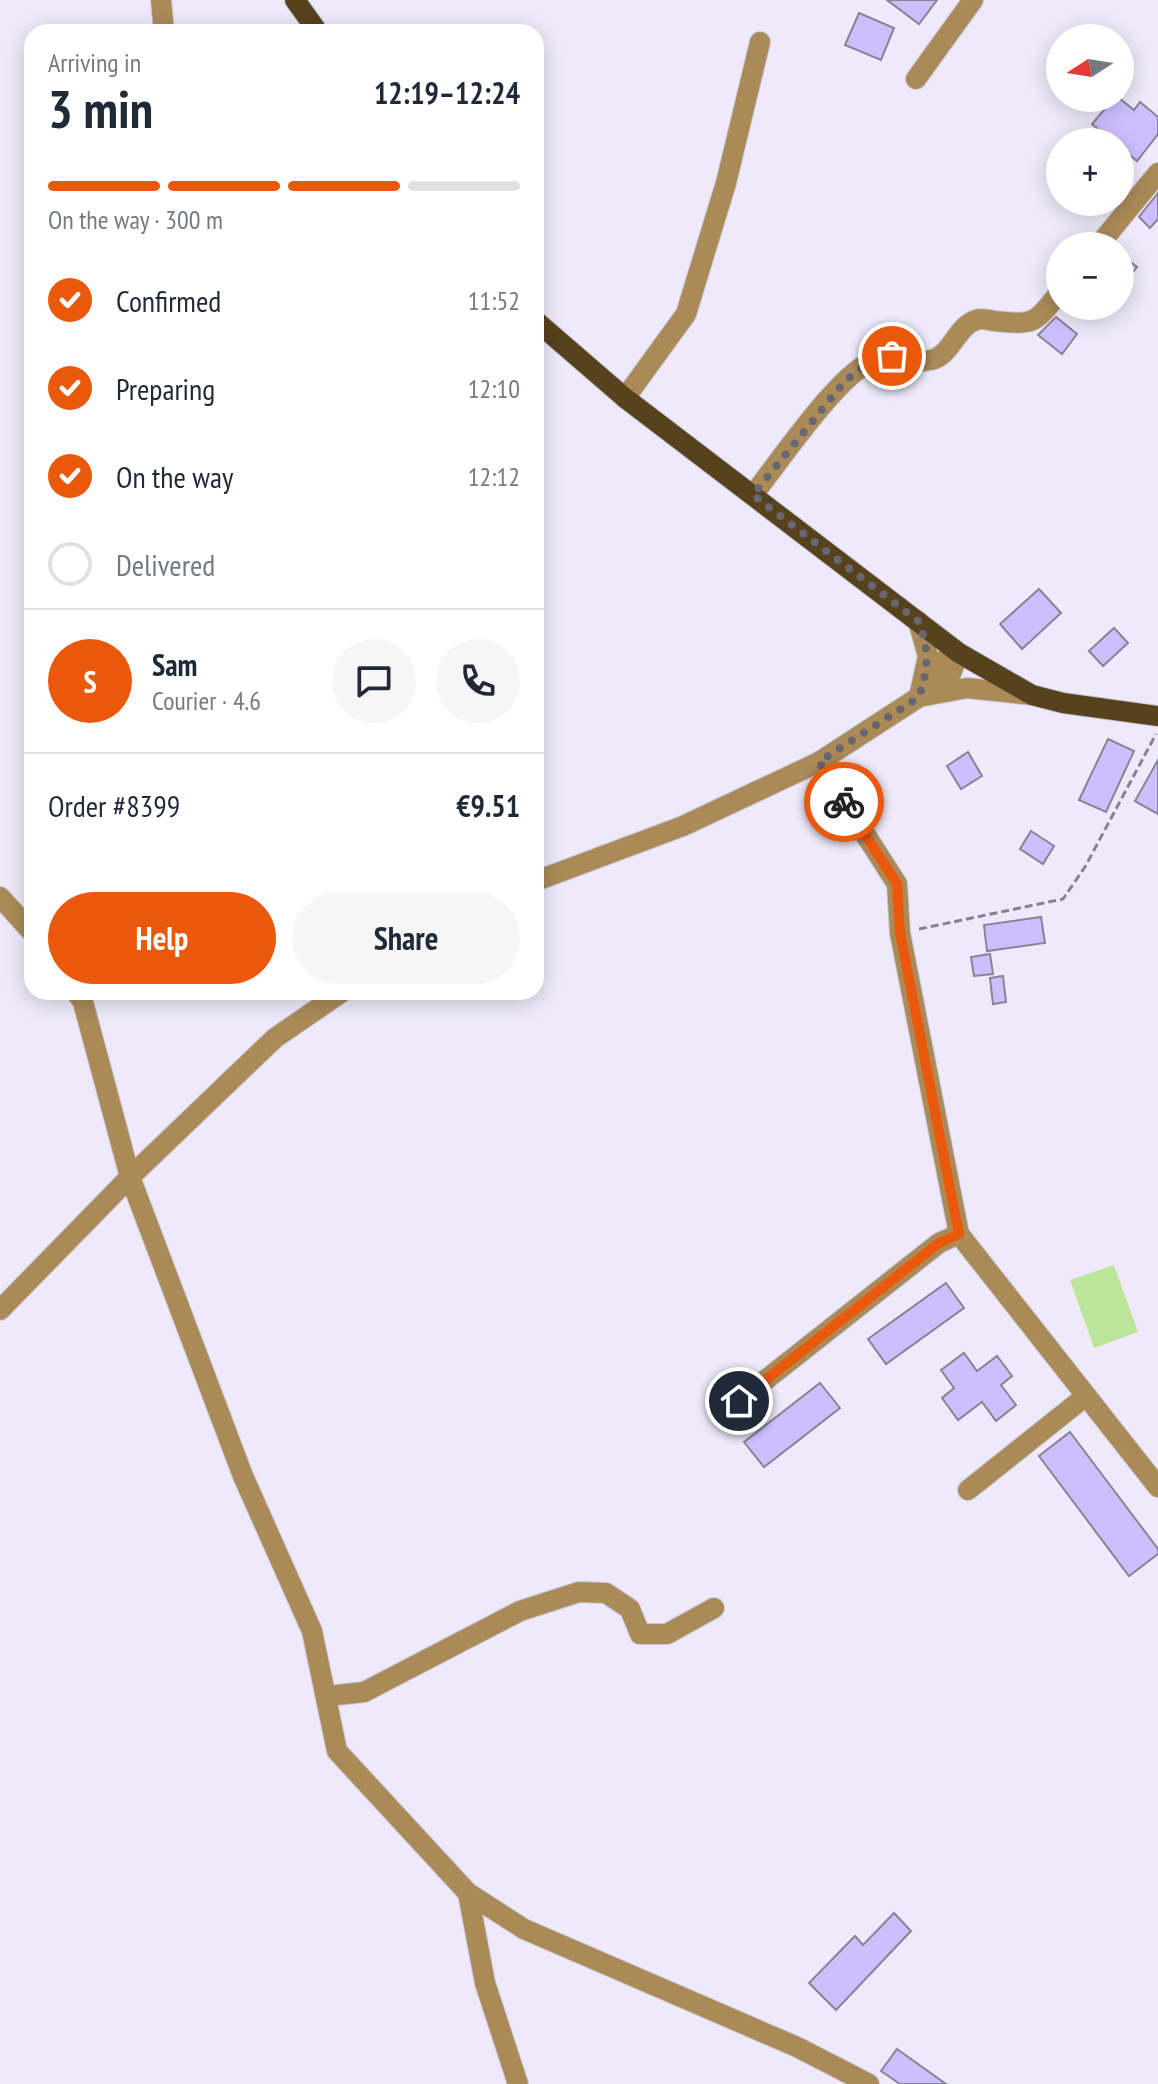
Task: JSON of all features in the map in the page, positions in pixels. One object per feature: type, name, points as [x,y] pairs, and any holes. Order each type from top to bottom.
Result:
[{"type":"main road","points":[[295,0],[312,24]]},
{"type":"main road","points":[[544,328],[625,398],[959,653],[1032,695],[1063,703],[1158,716]]},
{"type":"street","points":[[161,0],[163,24]]},
{"type":"street","points":[[916,79],[973,0]]},
{"type":"street","points":[[625,398],[686,314],[726,183],[760,42]]},
{"type":"street","points":[[1110,232],[1158,173]]},
{"type":"street","points":[[753,495],[845,381],[866,365],[892,356],[930,360],[945,352],[962,329],[978,319],[1025,325],[1046,309]]},
{"type":"street","points":[[918,621],[928,656],[926,692]]},
{"type":"street","points":[[544,878],[683,826],[819,762],[950,676],[959,653]]},
{"type":"street","points":[[926,692],[967,688],[1032,695]]},
{"type":"street","points":[[819,762],[897,884],[900,933],[959,1234],[1158,1487]]},
{"type":"street","points":[[0,897],[24,923]]},
{"type":"street","points":[[82,1000],[130,1177],[243,1476],[312,1631],[328,1696],[337,1751],[468,1893],[524,1929],[797,2047],[869,2084]]},
{"type":"street","points":[[0,1310],[130,1177],[275,1038],[330,1000]]},
{"type":"street","points":[[739,1401],[939,1243],[959,1234]]},
{"type":"street","points":[[968,1490],[1086,1396]]},
{"type":"street","points":[[328,1696],[364,1692],[520,1611],[579,1592],[606,1593],[630,1609],[640,1634],[667,1634],[714,1608]]},
{"type":"street","points":[[468,1893],[485,1983],[518,2084]]},
{"type":"path","points":[[900,933],[1063,899],[1085,867],[1158,730]]},
{"type":"green space","points":[[1114,1265],[1138,1332],[1094,1348],[1070,1280]]},
{"type":"building","points":[[887,0],[937,0],[919,24]]},
{"type":"building","points":[[859,13],[894,28],[881,60],[845,45]]},
{"type":"building","points":[[1140,102],[1158,117],[1158,134],[1137,161],[1134,159],[1134,128],[1097,128],[1092,124],[1102,112],[1134,112]]},
{"type":"building","points":[[1158,193],[1158,219],[1150,228],[1139,217]]},
{"type":"building","points":[[1053,320],[1060,320],[1077,334],[1062,354],[1038,335]]},
{"type":"building","points":[[1039,589],[1061,613],[1022,649],[1000,624]]},
{"type":"building","points":[[1114,628],[1128,643],[1103,666],[1089,651]]},
{"type":"building","points":[[1108,739],[1134,751],[1106,812],[1079,800]]},
{"type":"building","points":[[968,752],[982,776],[961,789],[947,766]]},
{"type":"building","points":[[1158,760],[1158,814],[1135,801]]},
{"type":"building","points":[[1031,831],[1054,846],[1043,864],[1020,849]]},
{"type":"building","points":[[1041,917],[1045,943],[987,951],[984,925]]},
{"type":"building","points":[[990,954],[993,974],[974,976],[971,957]]},
{"type":"building","points":[[1003,976],[1006,1002],[993,1004],[990,978]]},
{"type":"building","points":[[946,1283],[964,1308],[886,1364],[868,1339]]},
{"type":"building","points":[[964,1353],[977,1371],[997,1356],[1012,1376],[1001,1385],[1016,1405],[996,1421],[982,1402],[958,1420],[942,1398],[954,1388],[941,1370]]},
{"type":"building","points":[[820,1383],[840,1408],[764,1467],[744,1442]]},
{"type":"building","points":[[1070,1432],[1158,1549],[1158,1554],[1129,1576],[1039,1456]]},
{"type":"building","points":[[894,1913],[911,1931],[836,2010],[809,1983],[855,1936],[863,1945]]},
{"type":"building","points":[[897,2049],[946,2084],[900,2084],[881,2071]]},
{"type":"way so far","points":[[844,802],[819,762],[919,697],[928,656],[925,638],[918,621],[753,495],[845,381],[866,365],[892,356]]},
{"type":"route","points":[[739,1401],[939,1243],[959,1234],[900,933],[897,884],[844,802]]}]
